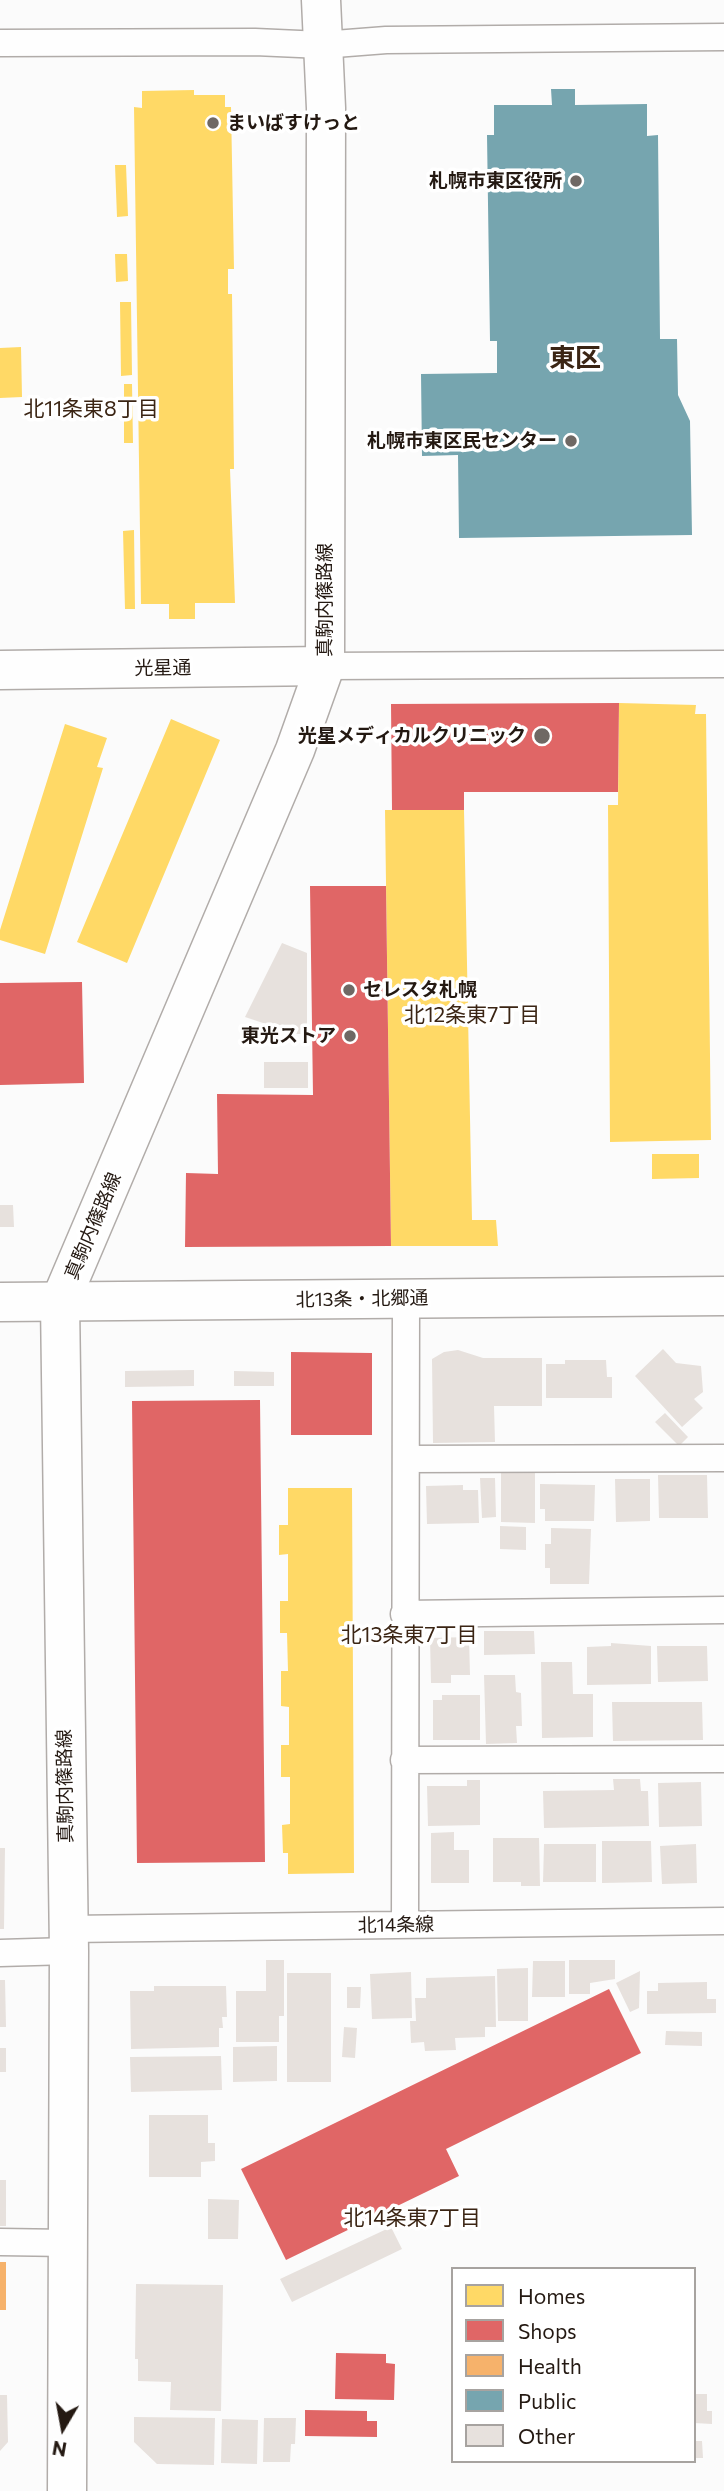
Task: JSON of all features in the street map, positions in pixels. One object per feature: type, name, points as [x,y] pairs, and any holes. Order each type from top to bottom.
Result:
[{"type":"main road","name":"真駒内篠路線","points":[[67,2491],[68,1940],[60,1302],[295,750],[325,666],[326,108],[321,0]]},
{"type":"main road","name":"光星通","points":[[0,670],[325,666]]},
{"type":"main road","name":"北13条・北郷通","points":[[0,1302],[724,1296]]},
{"type":"street","points":[[0,43],[255,42],[322,45],[386,40],[724,37]]},
{"type":"street","points":[[325,666],[724,664]]},
{"type":"street","points":[[405,1925],[406,1298]]},
{"type":"street","points":[[406,1459],[724,1458]]},
{"type":"street","points":[[404,1615],[724,1610]]},
{"type":"street","points":[[404,1760],[724,1759]]},
{"type":"street","name":"北14条線","points":[[0,1953],[68,1940],[405,1925],[724,1921]]},
{"type":"street","points":[[0,2242],[68,2243]]},
{"type":"building: Homes","points":[[194,90],[194,95],[225,95],[225,107],[231,107],[234,269],[228,269],[228,294],[232,294],[234,469],[230,469],[235,603],[195,603],[195,619],[169,619],[169,604],[141,604],[134,107],[142,108],[142,91]]},
{"type":"building: Homes","points":[[115,165],[126,165],[128,216],[117,217]]},
{"type":"building: Homes","points":[[115,254],[127,254],[128,281],[116,282]]},
{"type":"building: Homes","points":[[120,302],[131,302],[132,375],[121,376]]},
{"type":"building: Homes","points":[[21,347],[22,397],[0,398],[0,348]]},
{"type":"building: Homes","points":[[124,384],[132,384],[133,443],[124,443]]},
{"type":"building: Homes","points":[[134,530],[135,609],[125,609],[123,531]]},
{"type":"building: Homes","points":[[619,703],[696,705],[695,714],[706,714],[711,1140],[610,1142],[608,805],[618,805]]},
{"type":"building: Homes","points":[[171,719],[220,740],[127,963],[77,942]]},
{"type":"building: Homes","points":[[65,724],[107,738],[97,767],[103,768],[45,954],[0,940],[0,930]]},
{"type":"building: Homes","points":[[385,810],[464,810],[472,1220],[496,1220],[498,1246],[391,1246]]},
{"type":"building: Homes","points":[[652,1154],[699,1154],[699,1178],[652,1179]]},
{"type":"building: Homes","points":[[288,1488],[352,1488],[354,1873],[288,1874],[288,1853],[283,1853],[282,1825],[290,1824],[290,1777],[281,1777],[281,1745],[289,1745],[289,1707],[281,1706],[281,1671],[288,1671],[287,1633],[280,1633],[280,1601],[288,1601],[288,1554],[279,1555],[279,1525],[288,1525]]},
{"type":"building: Shops","points":[[619,703],[618,792],[464,792],[464,810],[392,810],[391,704]]},
{"type":"building: Shops","name":"セレスタ札幌","points":[[310,886],[386,886],[391,1246],[185,1247],[186,1173],[218,1174],[217,1094],[313,1095]]},
{"type":"building: Shops","points":[[82,982],[84,1083],[0,1085],[0,983]]},
{"type":"building: Shops","points":[[291,1352],[372,1353],[372,1435],[291,1435]]},
{"type":"building: Shops","points":[[260,1400],[265,1862],[137,1863],[132,1401]]},
{"type":"building: Shops","points":[[609,1989],[641,2053],[446,2149],[459,2176],[286,2260],[241,2169]]},
{"type":"building: Shops","points":[[336,2353],[386,2354],[386,2363],[395,2364],[394,2400],[335,2399]]},
{"type":"building: Shops","points":[[305,2410],[367,2411],[367,2421],[377,2421],[377,2437],[305,2436]]},
{"type":"building: Health","points":[[0,2262],[6,2262],[6,2310],[0,2310]]},
{"type":"building: Public","points":[[551,89],[575,89],[575,105],[647,104],[647,136],[658,135],[660,339],[677,339],[678,395],[690,421],[692,535],[459,538],[458,455],[422,456],[421,374],[497,373],[497,341],[490,341],[487,135],[494,135],[494,105],[552,105]]},
{"type":"building: Other","points":[[282,943],[307,953],[307,1029],[302,1029],[302,1034],[279,1034],[278,1028],[245,1017]]},
{"type":"building: Other","points":[[264,1062],[308,1062],[308,1088],[264,1088]]},
{"type":"building: Other","points":[[0,1205],[13,1205],[14,1227],[0,1227]]},
{"type":"building: Other","points":[[663,1349],[676,1363],[701,1366],[703,1392],[694,1399],[703,1408],[682,1427],[635,1376]]},
{"type":"building: Other","points":[[458,1350],[483,1358],[542,1358],[542,1406],[494,1406],[495,1442],[433,1443],[432,1359],[444,1352]]},
{"type":"building: Other","points":[[565,1360],[606,1360],[607,1377],[612,1377],[612,1398],[546,1398],[546,1364],[565,1364]]},
{"type":"building: Other","points":[[194,1370],[194,1386],[125,1387],[125,1371]]},
{"type":"building: Other","points":[[234,1371],[274,1372],[274,1386],[234,1386]]},
{"type":"building: Other","points":[[665,1413],[688,1437],[679,1446],[655,1422]]},
{"type":"building: Other","points":[[501,1471],[535,1471],[535,1523],[501,1522]]},
{"type":"building: Other","points":[[658,1475],[707,1475],[708,1518],[659,1518]]},
{"type":"building: Other","points":[[480,1478],[495,1478],[496,1517],[482,1518]]},
{"type":"building: Other","points":[[615,1479],[650,1479],[650,1521],[616,1522]]},
{"type":"building: Other","points":[[540,1484],[595,1485],[594,1521],[545,1521],[545,1509],[540,1509]]},
{"type":"building: Other","points":[[463,1485],[463,1490],[478,1490],[479,1523],[427,1524],[426,1486]]},
{"type":"building: Other","points":[[500,1526],[526,1527],[526,1550],[500,1549]]},
{"type":"building: Other","points":[[551,1528],[591,1529],[589,1584],[550,1584],[550,1568],[545,1568],[545,1544],[551,1544]]},
{"type":"building: Other","points":[[484,1631],[534,1631],[535,1654],[484,1655]]},
{"type":"building: Other","points":[[469,1637],[470,1675],[451,1675],[451,1683],[431,1683],[430,1638]]},
{"type":"building: Other","points":[[611,1643],[651,1646],[651,1684],[587,1685],[587,1647],[611,1646]]},
{"type":"building: Other","points":[[657,1646],[707,1646],[708,1681],[658,1682]]},
{"type":"building: Other","points":[[541,1662],[572,1662],[573,1694],[593,1694],[593,1737],[542,1738]]},
{"type":"building: Other","points":[[484,1675],[515,1675],[516,1692],[521,1693],[522,1726],[516,1726],[517,1743],[486,1744]]},
{"type":"building: Other","points":[[442,1695],[480,1695],[480,1740],[433,1740],[433,1700],[442,1700]]},
{"type":"building: Other","points":[[612,1702],[702,1702],[703,1740],[613,1741]]},
{"type":"building: Other","points":[[613,1779],[640,1779],[641,1791],[648,1791],[649,1826],[544,1828],[543,1791],[614,1790]]},
{"type":"building: Other","points":[[467,1780],[480,1780],[480,1825],[428,1826],[427,1786],[467,1786]]},
{"type":"building: Other","points":[[701,1782],[702,1826],[659,1827],[658,1783]]},
{"type":"building: Other","points":[[454,1832],[454,1850],[469,1850],[469,1883],[431,1883],[431,1833]]},
{"type":"building: Other","points":[[493,1838],[539,1838],[540,1886],[521,1886],[521,1882],[493,1882]]},
{"type":"building: Other","points":[[602,1841],[651,1841],[652,1882],[602,1883]]},
{"type":"building: Other","points":[[544,1844],[596,1844],[596,1882],[543,1882]]},
{"type":"building: Other","points":[[696,1844],[697,1883],[662,1884],[660,1846]]},
{"type":"building: Other","points":[[0,1848],[5,1848],[4,1929],[0,1929]]},
{"type":"building: Other","points":[[266,1960],[284,1960],[284,2016],[279,2016],[279,2042],[236,2042],[236,1991],[266,1991]]},
{"type":"building: Other","points":[[569,1960],[615,1960],[615,1979],[590,1983],[590,1994],[569,1994]]},
{"type":"building: Other","points":[[533,1961],[565,1961],[565,1997],[532,1997]]},
{"type":"building: Other","points":[[528,1968],[528,2021],[498,2021],[497,1969]]},
{"type":"building: Other","points":[[640,1971],[639,2008],[630,2012],[616,1983]]},
{"type":"building: Other","points":[[411,1972],[412,2018],[372,2019],[370,1974]]},
{"type":"building: Other","points":[[287,1973],[331,1973],[331,2082],[287,2082]]},
{"type":"building: Other","points":[[495,1976],[496,2027],[485,2027],[485,2037],[455,2038],[456,2050],[425,2051],[424,2042],[411,2043],[410,2021],[416,2021],[415,1998],[426,1998],[426,1978]]},
{"type":"building: Other","points":[[0,1980],[5,1980],[6,2027],[0,2027]]},
{"type":"building: Other","points":[[707,1982],[707,1999],[716,1999],[716,2013],[647,2014],[647,1991],[658,1991],[658,1983]]},
{"type":"building: Other","points":[[154,1986],[226,1986],[227,2017],[222,2017],[223,2028],[219,2028],[219,2047],[131,2049],[130,1991],[154,1991]]},
{"type":"building: Other","points":[[347,1987],[361,1987],[360,2008],[347,2008]]},
{"type":"building: Other","points":[[344,2027],[357,2028],[355,2058],[342,2057]]},
{"type":"building: Other","points":[[666,2031],[702,2032],[702,2046],[665,2045]]},
{"type":"building: Other","points":[[277,2046],[277,2081],[233,2082],[233,2047]]},
{"type":"building: Other","points":[[0,2048],[6,2048],[6,2072],[0,2072]]},
{"type":"building: Other","points":[[221,2056],[222,2090],[131,2092],[130,2057]]},
{"type":"building: Other","points":[[149,2115],[208,2115],[208,2143],[215,2143],[215,2161],[201,2162],[201,2177],[149,2177]]},
{"type":"building: Other","points":[[0,2180],[6,2180],[6,2226],[0,2226]]},
{"type":"building: Other","points":[[208,2199],[239,2200],[238,2239],[208,2239]]},
{"type":"building: Other","points":[[391,2227],[402,2249],[292,2302],[280,2279]]},
{"type":"building: Other","points":[[136,2284],[223,2285],[221,2411],[170,2410],[171,2382],[138,2381],[138,2359],[135,2359]]},
{"type":"building: Other","points":[[696,2394],[707,2394],[707,2411],[712,2411],[712,2424],[696,2423]]},
{"type":"building: Other","points":[[0,2395],[7,2395],[8,2442],[0,2451]]},
{"type":"building: Other","points":[[134,2417],[215,2418],[214,2465],[157,2464],[134,2442]]},
{"type":"building: Other","points":[[264,2418],[296,2418],[295,2444],[291,2444],[290,2462],[263,2462]]},
{"type":"building: Other","points":[[222,2419],[258,2420],[257,2464],[221,2463]]},
{"type":"building: Other","points":[[696,2441],[702,2441],[703,2458],[696,2458]]},
{"type":"place","name":"まいばすけっと","points":[[213,123]]},
{"type":"place","name":"札幌市東区役所","points":[[576,181]]},
{"type":"place","name":"札幌市東区民センター","points":[[571,441]]},
{"type":"place","name":"光星メディカルクリニック","points":[[542,736]]},
{"type":"place","name":"セレスタ札幌","points":[[349,990]]},
{"type":"place","name":"東光ストア","points":[[350,1036]]},
{"type":"district","name":"東区","points":[[575,358]]},
{"type":"district","name":"北11条東8丁目","points":[[91,409]]},
{"type":"district","name":"北12条東7丁目","points":[[472,1015]]},
{"type":"district","name":"北13条東7丁目","points":[[409,1635]]},
{"type":"district","name":"北14条東7丁目","points":[[412,2218]]}]
